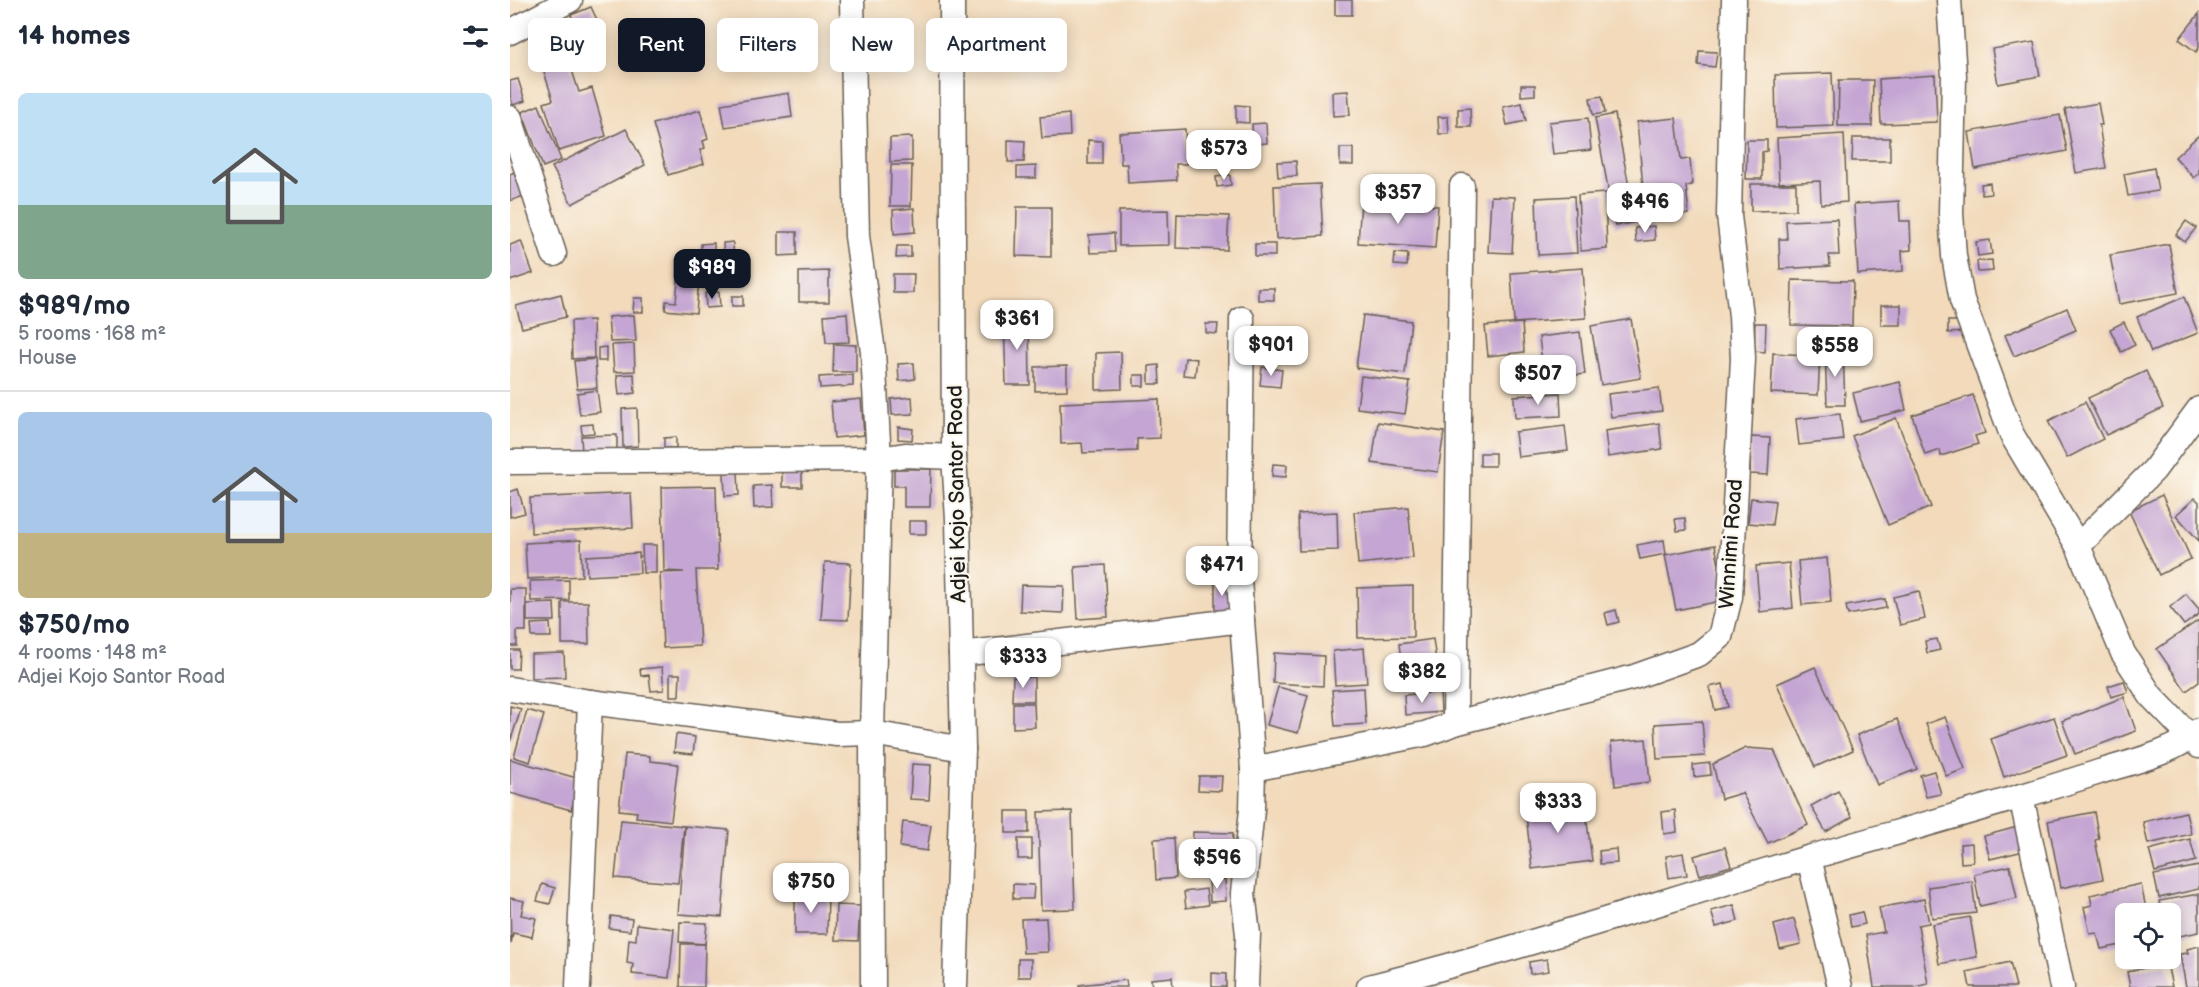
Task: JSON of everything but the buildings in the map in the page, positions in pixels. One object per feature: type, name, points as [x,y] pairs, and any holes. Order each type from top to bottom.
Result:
[{"type":"street","points":[[510,32],[570,0]]},
{"type":"street","points":[[852,0],[857,236],[873,352],[879,459],[872,734],[873,987]]},
{"type":"street","name":"Adjei Kojo Santor Road","points":[[952,0],[954,457],[958,519],[963,749],[955,987]]},
{"type":"street","name":"Winnimi Road","points":[[1253,769],[1425,734],[1455,723],[1634,676],[1699,654],[1720,637],[1730,597],[1743,359],[1741,316],[1729,216],[1734,0]]},
{"type":"street","points":[[1369,987],[1461,963],[2021,796],[2152,755],[2196,738],[2151,696],[2123,653],[2078,546],[2012,435],[1962,300],[1954,256],[1951,213],[1954,76],[1949,0]]},
{"type":"street","points":[[510,118],[554,254]]},
{"type":"street","points":[[1455,723],[1462,186]]},
{"type":"street","points":[[1242,319],[1239,580],[1253,769],[1252,810],[1243,893],[1248,934],[1246,987]]},
{"type":"street","points":[[2078,546],[2154,470],[2199,409]]},
{"type":"street","points":[[510,462],[879,459],[905,455],[954,457]]},
{"type":"street","points":[[961,654],[1242,620]]},
{"type":"street","points":[[510,689],[590,702],[837,734],[872,734],[963,749]]},
{"type":"street","points":[[578,987],[590,702]]},
{"type":"street","points":[[2021,796],[2062,987]]},
{"type":"street","points":[[1809,858],[1840,987]]}]
